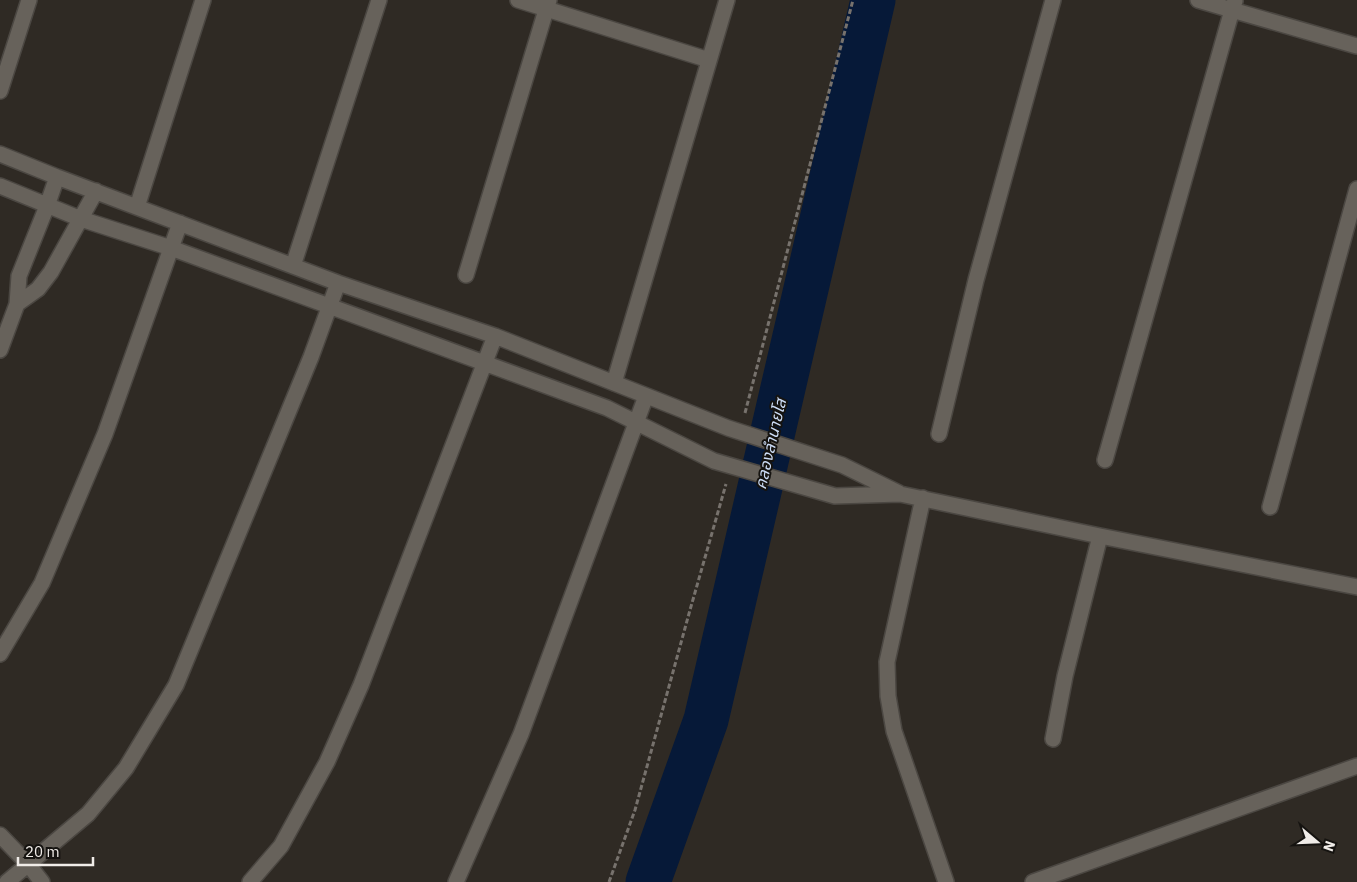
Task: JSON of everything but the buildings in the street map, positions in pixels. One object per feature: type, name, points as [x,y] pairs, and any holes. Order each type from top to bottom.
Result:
[{"type":"street","points":[[0,91],[29,0]]},
{"type":"street","points":[[136,207],[203,0]]},
{"type":"street","points":[[293,266],[379,0]]},
{"type":"street","points":[[518,0],[547,5],[710,60]]},
{"type":"street","points":[[614,383],[727,0]]},
{"type":"street","points":[[939,434],[976,280],[1053,0]]},
{"type":"street","points":[[1198,0],[1234,5],[1357,46]]},
{"type":"street","points":[[466,274],[547,5]]},
{"type":"street","points":[[1105,460],[1234,5]]},
{"type":"street","points":[[0,154],[338,283],[495,336],[728,428],[842,465],[900,494]]},
{"type":"street","points":[[0,350],[17,304],[19,276],[48,206],[57,177]]},
{"type":"street","points":[[0,186],[81,219],[171,248],[607,408],[714,461],[834,496],[900,494],[923,498],[1100,536],[1357,587]]},
{"type":"street","points":[[1270,507],[1357,189]]},
{"type":"street","points":[[17,304],[38,289],[51,272],[96,191]]},
{"type":"street","points":[[0,654],[42,583],[101,442],[180,223]]},
{"type":"street","points":[[6,882],[88,814],[126,768],[176,685],[311,357],[338,283]]},
{"type":"street","points":[[250,882],[281,846],[327,762],[365,676],[495,336]]},
{"type":"street","points":[[456,882],[521,734],[646,396]]},
{"type":"street","points":[[923,498],[887,662],[888,696],[894,731],[946,882]]},
{"type":"street","points":[[1053,739],[1065,676],[1100,536]]},
{"type":"street","points":[[1033,882],[1357,766]]},
{"type":"street","points":[[0,836],[28,864],[42,882]]},
{"type":"waterway","name":"คลองลำนายโส","points":[[648,882],[706,720],[873,0]]}]
